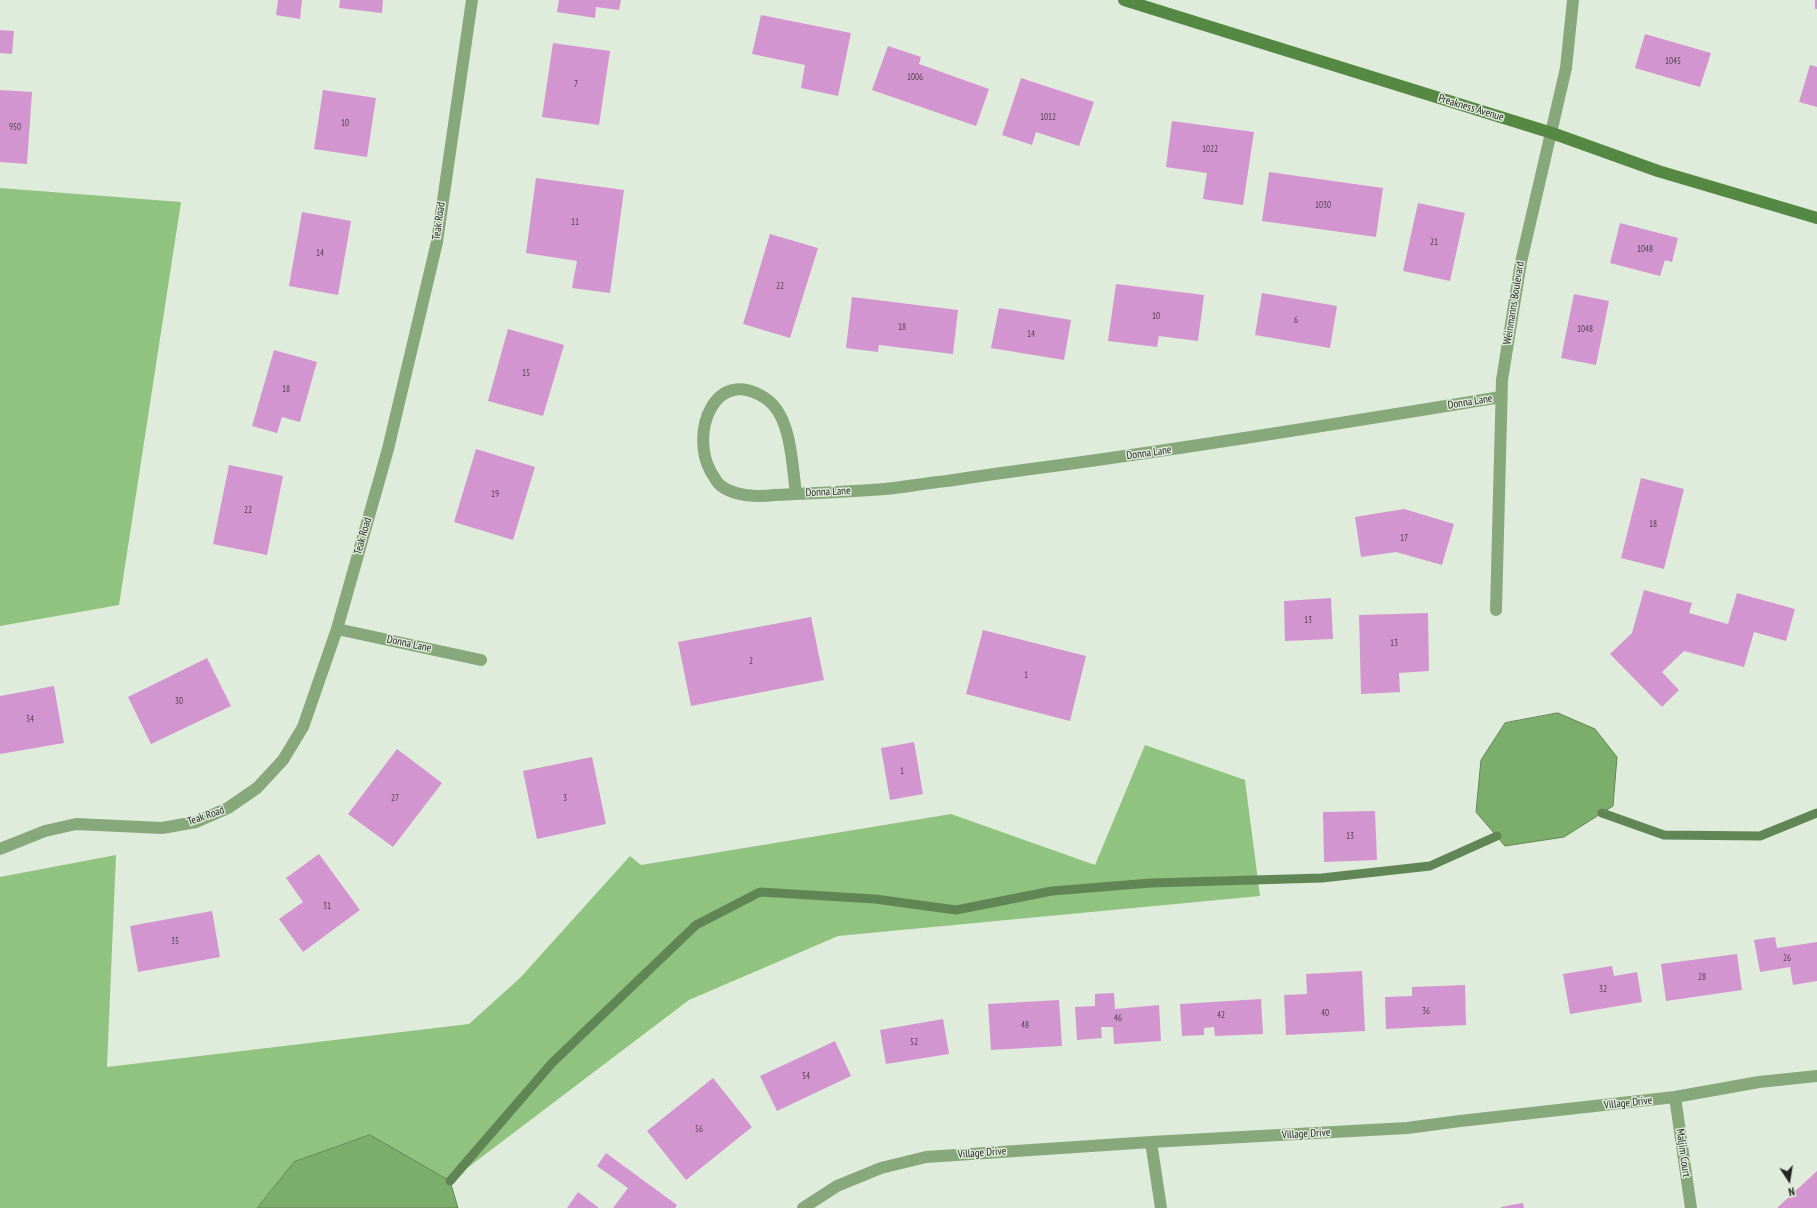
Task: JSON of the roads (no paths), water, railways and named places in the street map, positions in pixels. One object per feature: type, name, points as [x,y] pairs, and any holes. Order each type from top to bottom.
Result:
[{"type":"main road","name":"Preakness Avenue","points":[[1124,0],[1552,133],[1658,171],[1817,218]]},
{"type":"street","name":"Teak Road","points":[[0,849],[45,831],[76,824],[162,828],[196,822],[228,808],[257,788],[283,760],[303,727],[337,628],[388,449],[437,242],[472,0]]},
{"type":"street","name":"Weinmanns Boulevard","points":[[1496,610],[1502,380],[1521,262],[1566,68],[1573,0]]},
{"type":"street","name":"Donna Lane","points":[[796,494],[788,437],[781,416],[768,400],[753,390],[741,388],[725,392],[712,405],[704,422],[703,444],[708,465],[718,484],[736,493],[758,496],[842,492],[887,489],[1212,444],[1501,397]]},
{"type":"street","name":"Donna Lane","points":[[337,628],[480,660]]},
{"type":"street","name":"Village Drive","points":[[803,1208],[837,1186],[881,1168],[926,1157],[1151,1142],[1407,1128],[1675,1097],[1759,1082],[1817,1076]]},
{"type":"street","name":"Maljim Court","points":[[1675,1097],[1691,1208]]},
{"type":"street","points":[[1151,1142],[1161,1208]]},
{"type":"waterway","points":[[1602,813],[1664,835],[1760,836],[1817,813]]},
{"type":"waterway","points":[[450,1181],[552,1063],[696,925],[760,892],[875,899],[956,910],[1052,891],[1151,883],[1322,878],[1430,866],[1497,836]]}]
